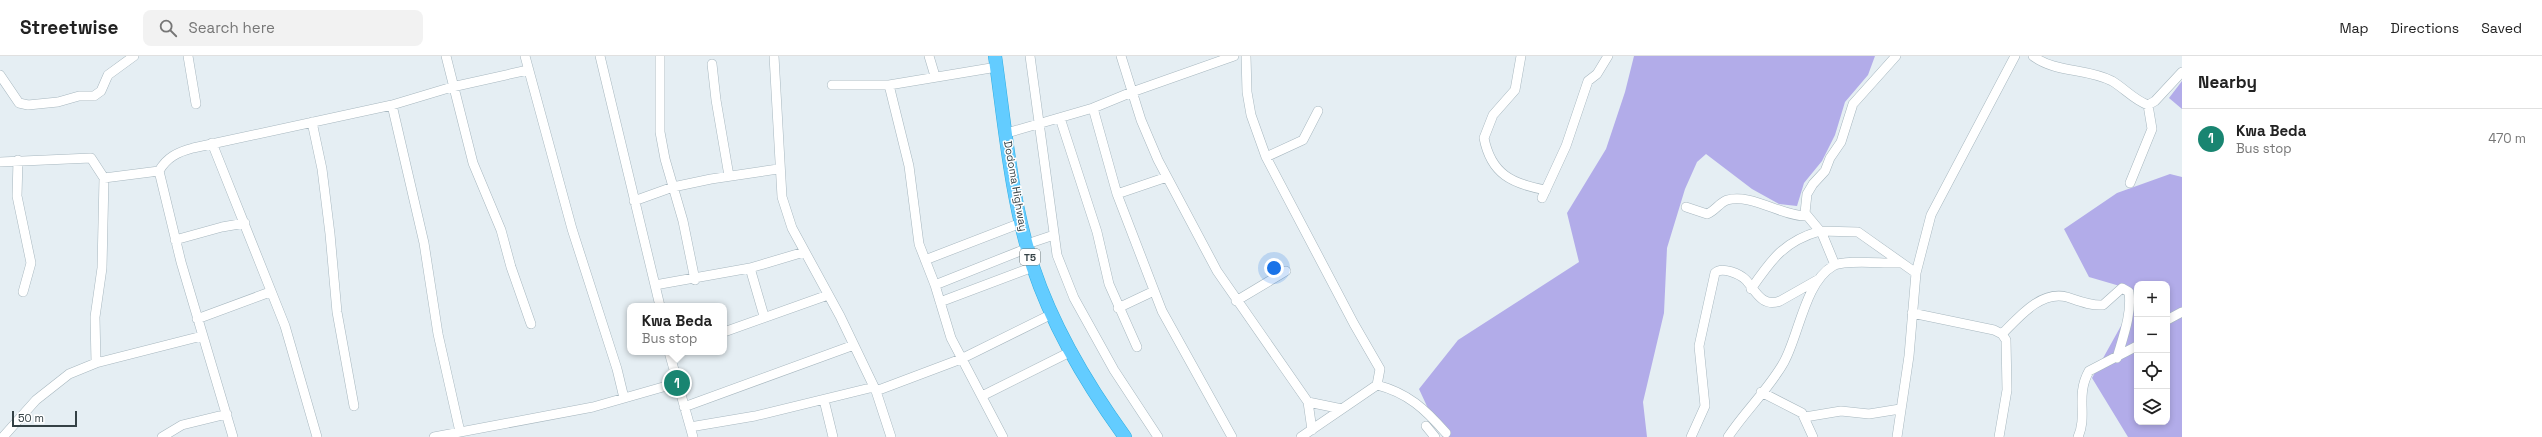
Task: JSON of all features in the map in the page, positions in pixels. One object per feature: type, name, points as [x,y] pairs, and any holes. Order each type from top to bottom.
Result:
[{"type":"highway","name":"Dodoma Highway","points":[[996,61],[1021,223],[1033,267],[1052,314],[1072,351],[1102,405],[1125,437]]},
{"type":"street","points":[[0,75],[20,104],[28,105],[58,102],[79,96],[94,96],[101,91],[108,75],[134,56]]},
{"type":"street","points":[[188,56],[196,104]]},
{"type":"street","points":[[446,56],[452,88],[473,163],[501,230],[510,267],[531,324]]},
{"type":"street","points":[[525,56],[572,229],[617,369],[624,398]]},
{"type":"street","points":[[600,56],[659,303]]},
{"type":"street","points":[[660,56],[658,111],[660,132],[683,221],[695,280]]},
{"type":"street","points":[[774,56],[778,169],[782,197],[792,228],[854,345],[875,389],[891,437]]},
{"type":"street","points":[[929,56],[936,76]]},
{"type":"street","points":[[1030,56],[1057,255],[1074,298],[1114,370],[1158,437]]},
{"type":"street","points":[[1121,56],[1149,142],[1195,232],[1236,301],[1308,402],[1312,430]]},
{"type":"street","points":[[1007,133],[1094,108],[1132,92],[1234,56]]},
{"type":"street","points":[[1246,56],[1247,92],[1251,115],[1266,157],[1354,324],[1380,369],[1377,385],[1300,437]]},
{"type":"street","points":[[1521,56],[1514,90],[1493,116],[1484,138],[1492,160],[1502,173],[1521,185],[1544,194],[1566,146],[1588,81],[1597,74],[1608,56]]},
{"type":"street","points":[[1806,216],[1807,194],[1813,184],[1825,171],[1830,158],[1841,142],[1853,104],[1896,56]]},
{"type":"street","points":[[1897,437],[1909,356],[1916,273],[1925,234],[1938,200],[2015,56]]},
{"type":"street","points":[[2033,56],[2050,65],[2095,74],[2112,82],[2148,105],[2152,129],[2130,183]]},
{"type":"street","points":[[832,85],[889,85],[936,76],[996,61]]},
{"type":"street","points":[[712,64],[717,107],[729,176]]},
{"type":"street","points":[[233,437],[202,336],[175,240],[159,171],[164,162],[177,152],[212,143],[392,105],[452,88],[528,70]]},
{"type":"street","points":[[2148,105],[2155,102],[2182,72]]},
{"type":"street","points":[[889,85],[909,166],[919,244],[924,260],[935,285],[951,338],[1003,437]]},
{"type":"street","points":[[392,105],[424,242],[438,334],[460,432]]},
{"type":"street","points":[[1094,108],[1116,194],[1162,311],[1232,437]]},
{"type":"street","points":[[1266,157],[1304,140],[1318,111]]},
{"type":"street","points":[[1060,118],[1097,232],[1102,260],[1118,308],[1136,347]]},
{"type":"street","points":[[312,122],[322,170],[330,234],[337,312],[354,406]]},
{"type":"street","points":[[212,143],[245,223],[270,292],[285,326],[317,437]]},
{"type":"street","points":[[0,162],[18,160],[91,158],[104,178],[102,268],[95,317],[96,364]]},
{"type":"street","points":[[18,160],[18,196],[31,263],[23,292]]},
{"type":"street","points":[[634,201],[673,187],[729,176],[778,169]]},
{"type":"street","points":[[104,178],[159,171]]},
{"type":"street","points":[[1116,194],[1167,177]]},
{"type":"street","points":[[1686,207],[1707,214],[1725,201],[1733,199],[1758,203],[1789,214],[1806,216],[1820,231],[1835,265]]},
{"type":"street","points":[[175,240],[222,227],[245,223]]},
{"type":"street","points":[[924,260],[1021,223]]},
{"type":"street","points":[[1751,289],[1779,251],[1790,242],[1820,231],[1858,232],[1899,263],[1916,273]]},
{"type":"street","points":[[935,285],[1054,236]]},
{"type":"street","points":[[654,285],[695,280],[750,268],[804,252]]},
{"type":"street","points":[[1691,437],[1705,406],[1699,346],[1713,276],[1719,270],[1738,275],[1747,281],[1751,289],[1758,297],[1776,302],[1819,279],[1835,265],[1899,263]]},
{"type":"street","points":[[940,302],[1033,267]]},
{"type":"street","points":[[750,268],[764,316]]},
{"type":"street","points":[[1236,301],[1286,271]]},
{"type":"street","points":[[1728,437],[1784,362],[1819,279]]},
{"type":"street","points":[[2002,334],[2032,307],[2048,296],[2056,295],[2101,305],[2122,288],[2129,292],[2130,300],[2127,322],[2117,358]]},
{"type":"street","points":[[1118,308],[1154,291]]},
{"type":"street","points":[[197,319],[270,292]]},
{"type":"street","points":[[727,331],[764,316],[828,295]]},
{"type":"street","points":[[2170,318],[2182,312]]},
{"type":"street","points":[[1912,313],[1994,330],[2002,334],[2006,340],[2007,390],[2000,437]]},
{"type":"street","points":[[690,427],[733,421],[875,389],[962,359],[1052,314]]},
{"type":"street","points":[[3,437],[21,415],[49,389],[69,374],[96,364],[202,336]]},
{"type":"street","points":[[684,407],[854,345]]},
{"type":"street","points":[[2078,437],[2082,430],[2080,397],[2086,376],[2093,368],[2117,358],[2134,348]]},
{"type":"street","points":[[982,396],[1072,351]]},
{"type":"street","points":[[670,355],[693,437]]},
{"type":"street","points":[[434,437],[447,436],[460,432],[592,407],[677,383]]},
{"type":"street","points":[[1377,385],[1404,394],[1416,401],[1446,433]]},
{"type":"street","points":[[1761,392],[1795,408],[1805,417],[1813,437]]},
{"type":"street","points":[[824,400],[833,437]]},
{"type":"street","points":[[1308,402],[1342,409]]},
{"type":"street","points":[[1805,417],[1841,411],[1868,414],[1900,409]]},
{"type":"street","points":[[162,437],[182,425],[227,414]]},
{"type":"street","points":[[1426,426],[1435,437]]},
{"type":"shaded area","points":[[1634,56],[1875,56],[1868,75],[1845,102],[1835,135],[1822,161],[1804,183],[1797,206],[1779,204],[1752,189],[1706,154],[1697,162],[1685,189],[1667,248],[1664,313],[1643,402],[1647,437],[1443,437],[1438,430],[1419,389],[1458,340],[1579,262],[1567,213],[1606,149],[1625,92]]},
{"type":"shaded area","points":[[2182,81],[2182,109],[2169,98]]},
{"type":"shaded area","points":[[2170,174],[2182,177],[2182,437],[2128,437],[2092,378],[2134,302],[2134,425],[2170,425],[2170,281],[2134,281],[2134,290],[2089,277],[2064,229],[2117,193]]},
{"type":"place","name":"Kwa Beda","points":[[677,383]]}]
